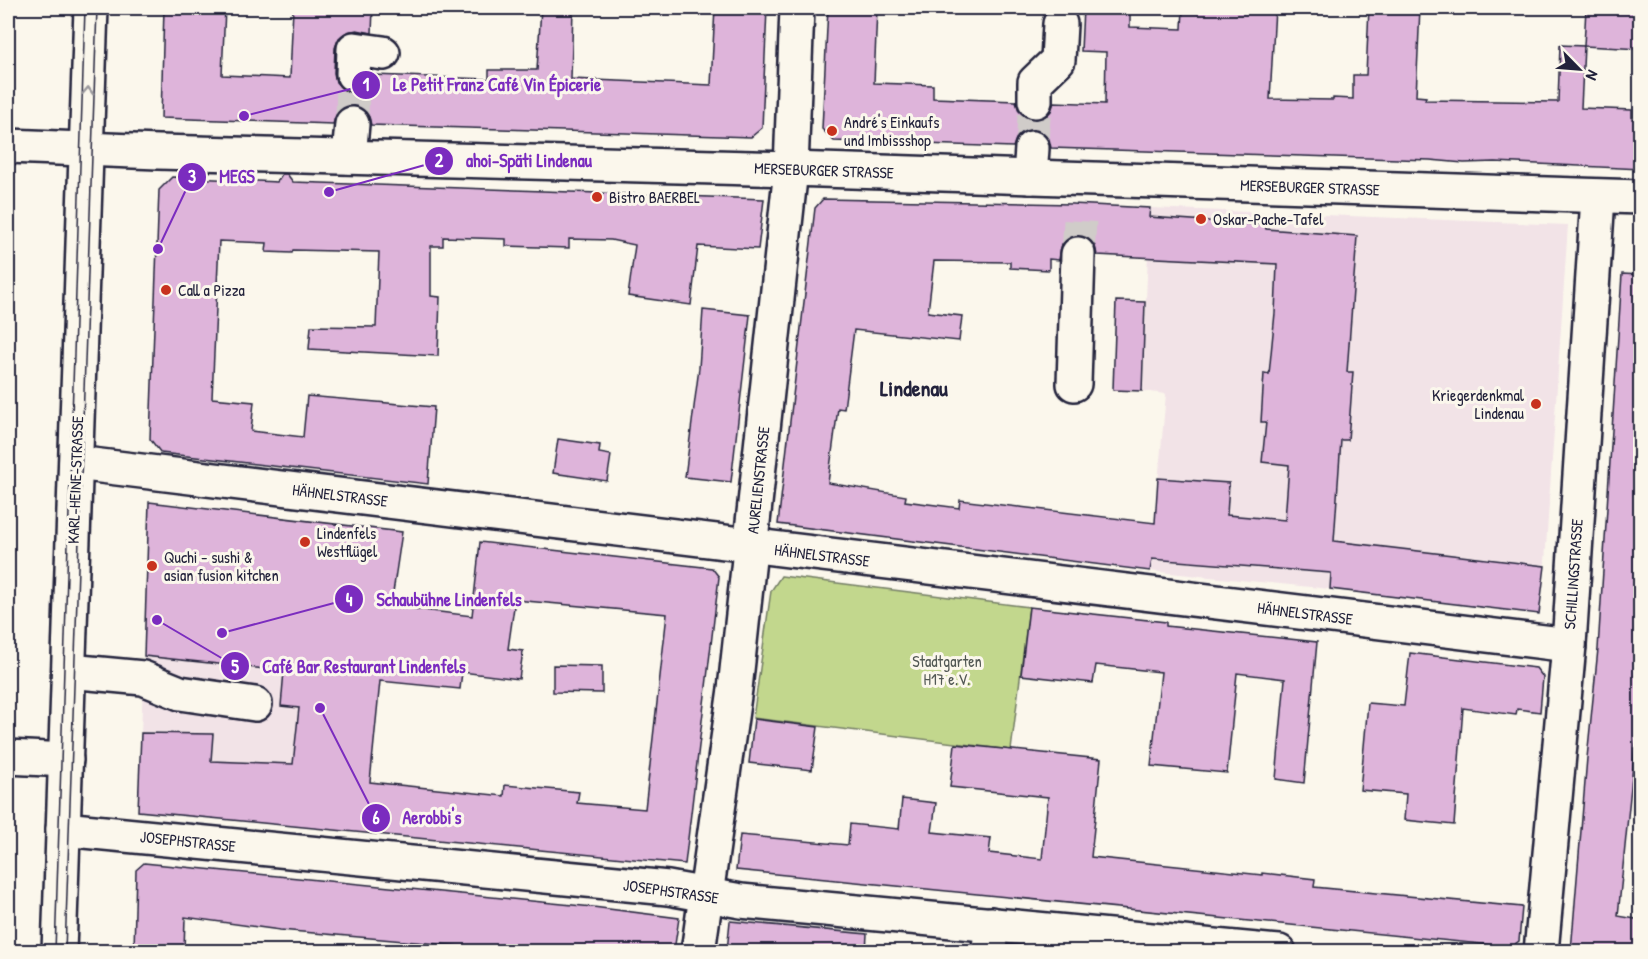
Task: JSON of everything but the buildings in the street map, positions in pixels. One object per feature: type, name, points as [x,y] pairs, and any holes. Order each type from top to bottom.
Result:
[{"type":"street","name":"KARL-HEINE-STRASSE","points":[[59,951],[91,8]]},
{"type":"street","name":"AURELIENSTRASSE","points":[[698,951],[735,689],[791,169],[797,8]]},
{"type":"street","points":[[1035,101],[1035,82],[1058,60],[1060,24]]},
{"type":"street","points":[[353,74],[354,49],[383,53]]},
{"type":"street","points":[[349,157],[352,124]]},
{"type":"street","name":"MERSEBURGER STRASSE","points":[[8,146],[791,169],[1031,162],[1082,192],[1641,197]]},
{"type":"street","name":"SCHILLINGSTRASSE","points":[[1541,951],[1569,645],[1598,197]]},
{"type":"street","points":[[1074,384],[1078,254]]},
{"type":"street","name":"HÄHNELSTRASSE","points":[[76,463],[1569,645]]},
{"type":"street","points":[[69,671],[143,678],[180,693],[255,704]]},
{"type":"street","points":[[8,757],[66,760]]},
{"type":"street","name":"JOSEPHSTRASSE","points":[[63,829],[656,887],[990,938],[1279,951]]},
{"type":"shaded area","points":[[1150,208],[1568,225],[1545,562],[1539,614],[1330,589],[1150,571],[1166,394],[1142,391]]},
{"type":"shaded area","points":[[144,656],[380,681],[365,833],[138,811]]},
{"type":"green space","name":"Stadtgarten H17 e.V.","points":[[781,576],[1029,607],[1011,750],[753,718],[771,591]]},
{"type":"tunnel","points":[[352,124],[353,74]]},
{"type":"tunnel","points":[[1032,148],[1035,101]]},
{"type":"tunnel","points":[[1078,254],[1081,205]]},
{"type":"tram line","points":[[55,952],[85,8]]},
{"type":"tram line","points":[[65,952],[97,8]]},
{"type":"place","name":"Le Petit Franz Café Vin Épicerie","points":[[244,116]]},
{"type":"place","name":"André's Einkaufs und Imbissshop","points":[[832,131]]},
{"type":"place","name":"ahoi-Späti Lindenau","points":[[329,192]]},
{"type":"place","name":"Bistro BAERBEL","points":[[597,197]]},
{"type":"place","name":"Oskar-Pache-Tafel","points":[[1201,219]]},
{"type":"place","name":"MEGS","points":[[158,249]]},
{"type":"place","name":"Call a Pizza","points":[[166,290]]},
{"type":"place","name":"Kriegerdenkmal Lindenau","points":[[1536,404]]},
{"type":"place","name":"Lindenfels Westflügel","points":[[305,542]]},
{"type":"place","name":"Quchi - sushi & asian fusion kitchen","points":[[152,566]]},
{"type":"place","name":"Café Bar Restaurant Lindenfels","points":[[157,620]]},
{"type":"place","name":"Schaubühne Lindenfels","points":[[222,633]]},
{"type":"place","name":"Aerobbi's","points":[[320,708]]},
{"type":"district","name":"Lindenau","points":[[914,388]]}]
